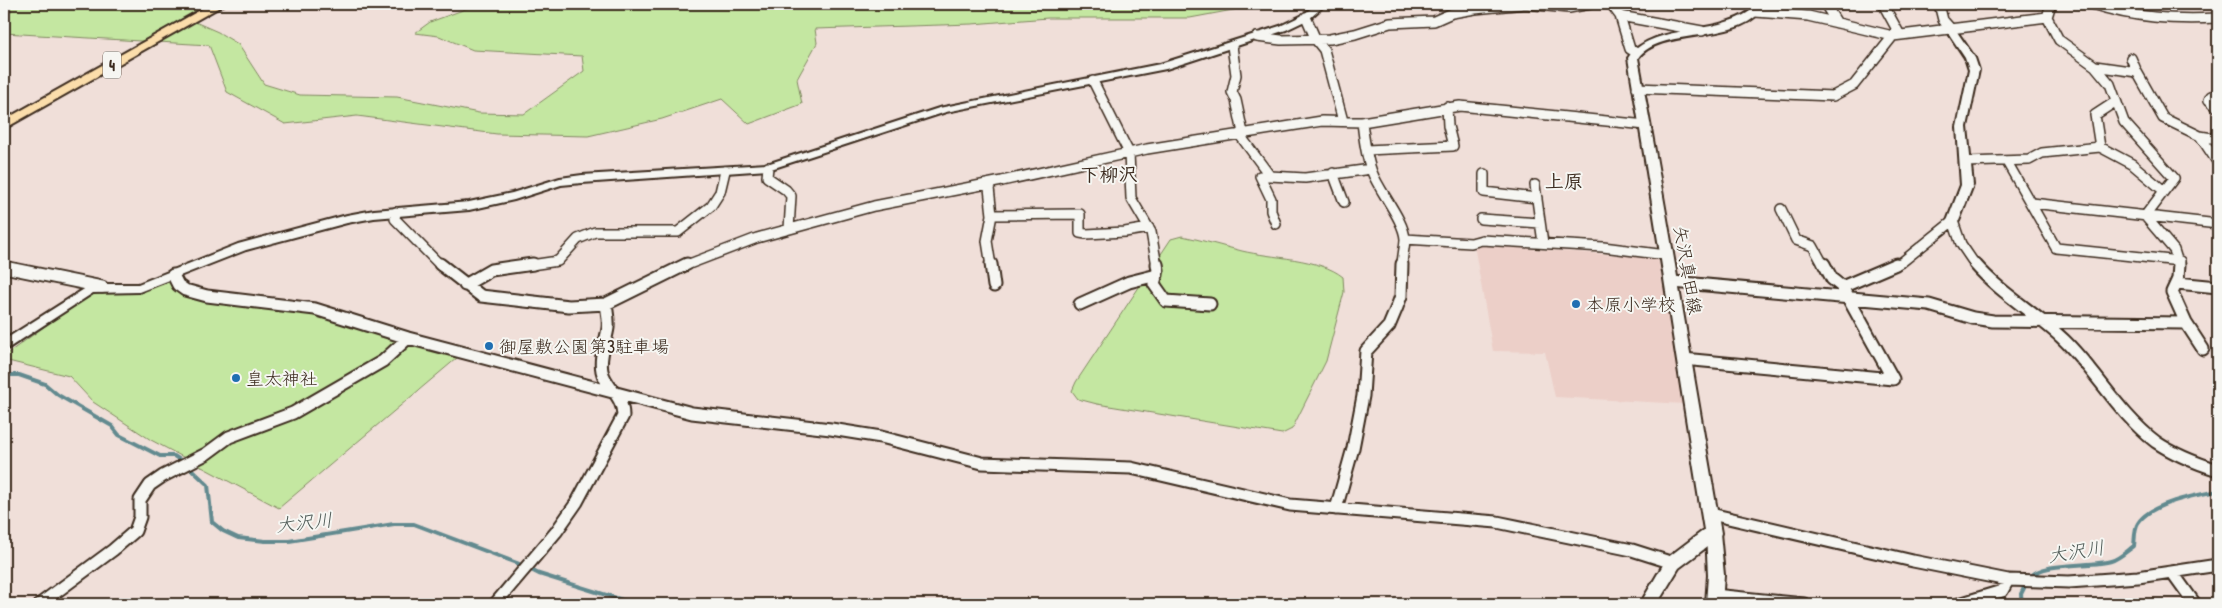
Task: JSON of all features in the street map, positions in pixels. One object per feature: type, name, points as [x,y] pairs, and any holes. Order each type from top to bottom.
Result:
[{"type":"main road","name":"4","points":[[4,126],[219,4]]},
{"type":"main road","points":[[1635,52],[1639,47],[1651,42],[1737,24],[1746,20],[1755,8]]},
{"type":"main road","name":"矢沢真田線","points":[[1635,52],[1633,58],[1637,88],[1646,125],[1666,255],[1673,282],[1683,359],[1712,514],[1713,533]]},
{"type":"main road","points":[[1648,604],[1673,563],[1713,533]]},
{"type":"street","points":[[4,267],[102,287],[139,288],[242,247],[347,219],[396,212],[469,206],[514,196],[560,182],[582,179],[725,172],[768,167],[804,157],[943,110],[1162,67],[1283,28],[1306,17],[1321,4]]},
{"type":"street","points":[[1257,37],[1316,40],[1355,34],[1390,23],[1434,21],[1452,13],[1475,9],[1525,4],[1569,8],[1590,4]]},
{"type":"street","points":[[1611,4],[1620,16],[1630,49],[1635,52]]},
{"type":"street","points":[[1825,4],[1837,23]]},
{"type":"street","points":[[1883,4],[1897,35]]},
{"type":"street","points":[[1844,291],[1902,262],[1953,221],[1967,185],[1962,126],[1974,70],[1970,58],[1943,20],[1939,4]]},
{"type":"street","points":[[2051,4],[2047,17],[2059,40],[2095,66],[2110,84],[2114,102],[2124,122],[2174,178],[2145,216]]},
{"type":"street","points":[[2095,4],[2134,17],[2168,20],[2218,18]]},
{"type":"street","points":[[1755,8],[1808,16],[1897,35],[2047,17]]},
{"type":"street","points":[[1620,16],[1702,31]]},
{"type":"street","points":[[1306,17],[1316,40],[1324,50],[1343,121]]},
{"type":"street","points":[[1637,88],[1833,96],[1854,85],[1897,35]]},
{"type":"street","points":[[1232,46],[1236,76],[1232,92],[1236,100],[1241,134],[1270,176]]},
{"type":"street","points":[[2131,58],[2163,118],[2200,136],[2218,139]]},
{"type":"street","points":[[2095,66],[2137,72]]},
{"type":"street","points":[[1093,81],[1129,153],[1131,198],[1149,228],[1158,270],[1154,284],[1166,301],[1210,304]]},
{"type":"street","points":[[2218,94],[2211,96],[2209,100],[2218,108]]},
{"type":"street","points":[[2100,147],[2095,115],[2114,102]]},
{"type":"street","points":[[396,212],[395,219],[399,225],[465,285],[483,296],[566,307],[606,304],[696,260],[757,238],[874,206],[1129,153],[1241,134],[1322,121],[1362,122],[1460,106],[1646,125]]},
{"type":"street","points":[[1366,150],[1453,146],[1448,126],[1447,107]]},
{"type":"street","points":[[1336,510],[1353,448],[1363,396],[1366,352],[1389,326],[1401,296],[1402,251],[1405,239],[1399,219],[1390,208],[1371,169],[1362,122]]},
{"type":"street","points":[[2200,136],[2218,163]]},
{"type":"street","points":[[1965,162],[2029,160],[2042,153],[2100,147],[2132,164],[2164,191]]},
{"type":"street","points":[[2007,162],[2056,248],[2180,261]]},
{"type":"street","points":[[768,167],[767,177],[786,190],[791,196],[789,229]]},
{"type":"street","points":[[1276,224],[1271,211],[1271,199],[1260,176],[1305,178],[1371,169]]},
{"type":"street","points":[[465,285],[492,270],[558,261],[578,239],[595,232],[678,232],[711,206],[720,192],[725,172]]},
{"type":"street","points":[[1334,173],[1344,202]]},
{"type":"street","points":[[1484,174],[1484,192],[1537,198]]},
{"type":"street","points":[[992,183],[990,188],[992,215],[987,241],[994,286]]},
{"type":"street","points":[[1535,185],[1543,243]]},
{"type":"street","points":[[2032,203],[2218,224]]},
{"type":"street","points":[[1683,359],[1893,379],[1844,291],[1832,279],[1813,246],[1796,240],[1781,209]]},
{"type":"street","points":[[992,215],[1080,214],[1080,233],[1086,234],[1125,232],[1149,228]]},
{"type":"street","points":[[2145,216],[2154,230],[2174,249],[2180,261],[2177,283],[2172,292],[2186,323],[2203,349]]},
{"type":"street","points":[[1481,219],[1540,222]]},
{"type":"street","points":[[1953,221],[1958,239],[1974,263],[1993,282],[2045,322],[2080,357],[2147,434],[2175,454],[2218,470]]},
{"type":"street","points":[[1405,239],[1470,243],[1482,240],[1543,243],[1603,247],[1666,255]]},
{"type":"street","points":[[173,275],[178,285],[185,290],[207,296],[315,310],[408,338],[692,413],[831,428],[881,437],[982,463],[1131,468],[1290,505],[1497,522],[1632,550],[1673,563]]},
{"type":"street","points":[[1080,304],[1129,282],[1157,275]]},
{"type":"street","points":[[1673,282],[1844,291],[1929,305],[1973,318],[2045,322],[2135,321],[2186,323]]},
{"type":"street","points":[[2177,283],[2218,288]]},
{"type":"street","points":[[4,346],[77,296],[88,290],[102,287]]},
{"type":"street","points":[[495,604],[556,532],[577,502],[623,416],[623,406],[618,394],[603,374],[601,362],[608,326],[606,304]]},
{"type":"street","points":[[40,604],[125,542],[135,531],[139,523],[140,500],[143,493],[163,476],[185,465],[238,432],[293,413],[383,361],[408,338]]},
{"type":"street","points":[[1712,514],[2008,580],[2069,582],[2138,577],[2218,565]]},
{"type":"street","points":[[1713,533],[1714,600],[1804,604]]},
{"type":"street","points":[[2172,572],[2195,604]]},
{"type":"street","points":[[1959,604],[2002,591],[2008,580]]},
{"type":"shaded area","name":"本原小学校","points":[[1474,245],[1658,258],[1685,404],[1555,397],[1545,352],[1493,351]]},
{"type":"green space","points":[[4,4],[207,4],[186,18],[218,32],[238,44],[264,84],[300,95],[397,97],[479,113],[524,114],[584,71],[582,56],[473,50],[439,36],[415,33],[430,22],[471,7],[466,4],[1265,4],[1190,18],[1048,18],[972,24],[815,29],[817,43],[797,79],[802,104],[749,124],[722,99],[662,119],[588,136],[497,134],[357,116],[285,124],[227,92],[209,45],[4,33],[4,21],[12,10]]},
{"type":"green space","points":[[1182,236],[1242,251],[1309,262],[1322,266],[1343,277],[1344,292],[1326,361],[1292,429],[1282,434],[1097,404],[1078,399],[1072,391],[1076,382],[1171,239]]},
{"type":"green space","points":[[171,280],[187,297],[230,304],[313,313],[457,358],[279,508],[151,440],[93,402],[69,376],[4,360],[4,356],[89,294],[104,292],[134,293]]},
{"type":"waterway","name":"大沢川","points":[[4,375],[19,375],[45,384],[58,395],[112,426],[119,435],[160,456],[174,456],[183,462]]},
{"type":"waterway","name":"大沢川","points":[[188,466],[208,485],[212,522],[223,531],[238,538],[289,541],[394,524],[414,524],[517,563],[539,574],[635,604]]},
{"type":"waterway","name":"大沢川","points":[[2029,578],[2045,569],[2068,565],[2103,563],[2114,560],[2134,546],[2135,531],[2138,523],[2153,510],[2175,501],[2218,491]]},
{"type":"waterway","name":"大沢川","points":[[2022,604],[2021,594],[2026,584]]},
{"type":"place","name":"本原小学校","points":[[1576,304]]},
{"type":"place","name":"御屋敷公園第3駐車場","points":[[489,346]]},
{"type":"place","name":"皇太神社","points":[[236,378]]},
{"type":"district","name":"下柳沢","points":[[1109,174]]},
{"type":"district","name":"上原","points":[[1564,181]]}]
